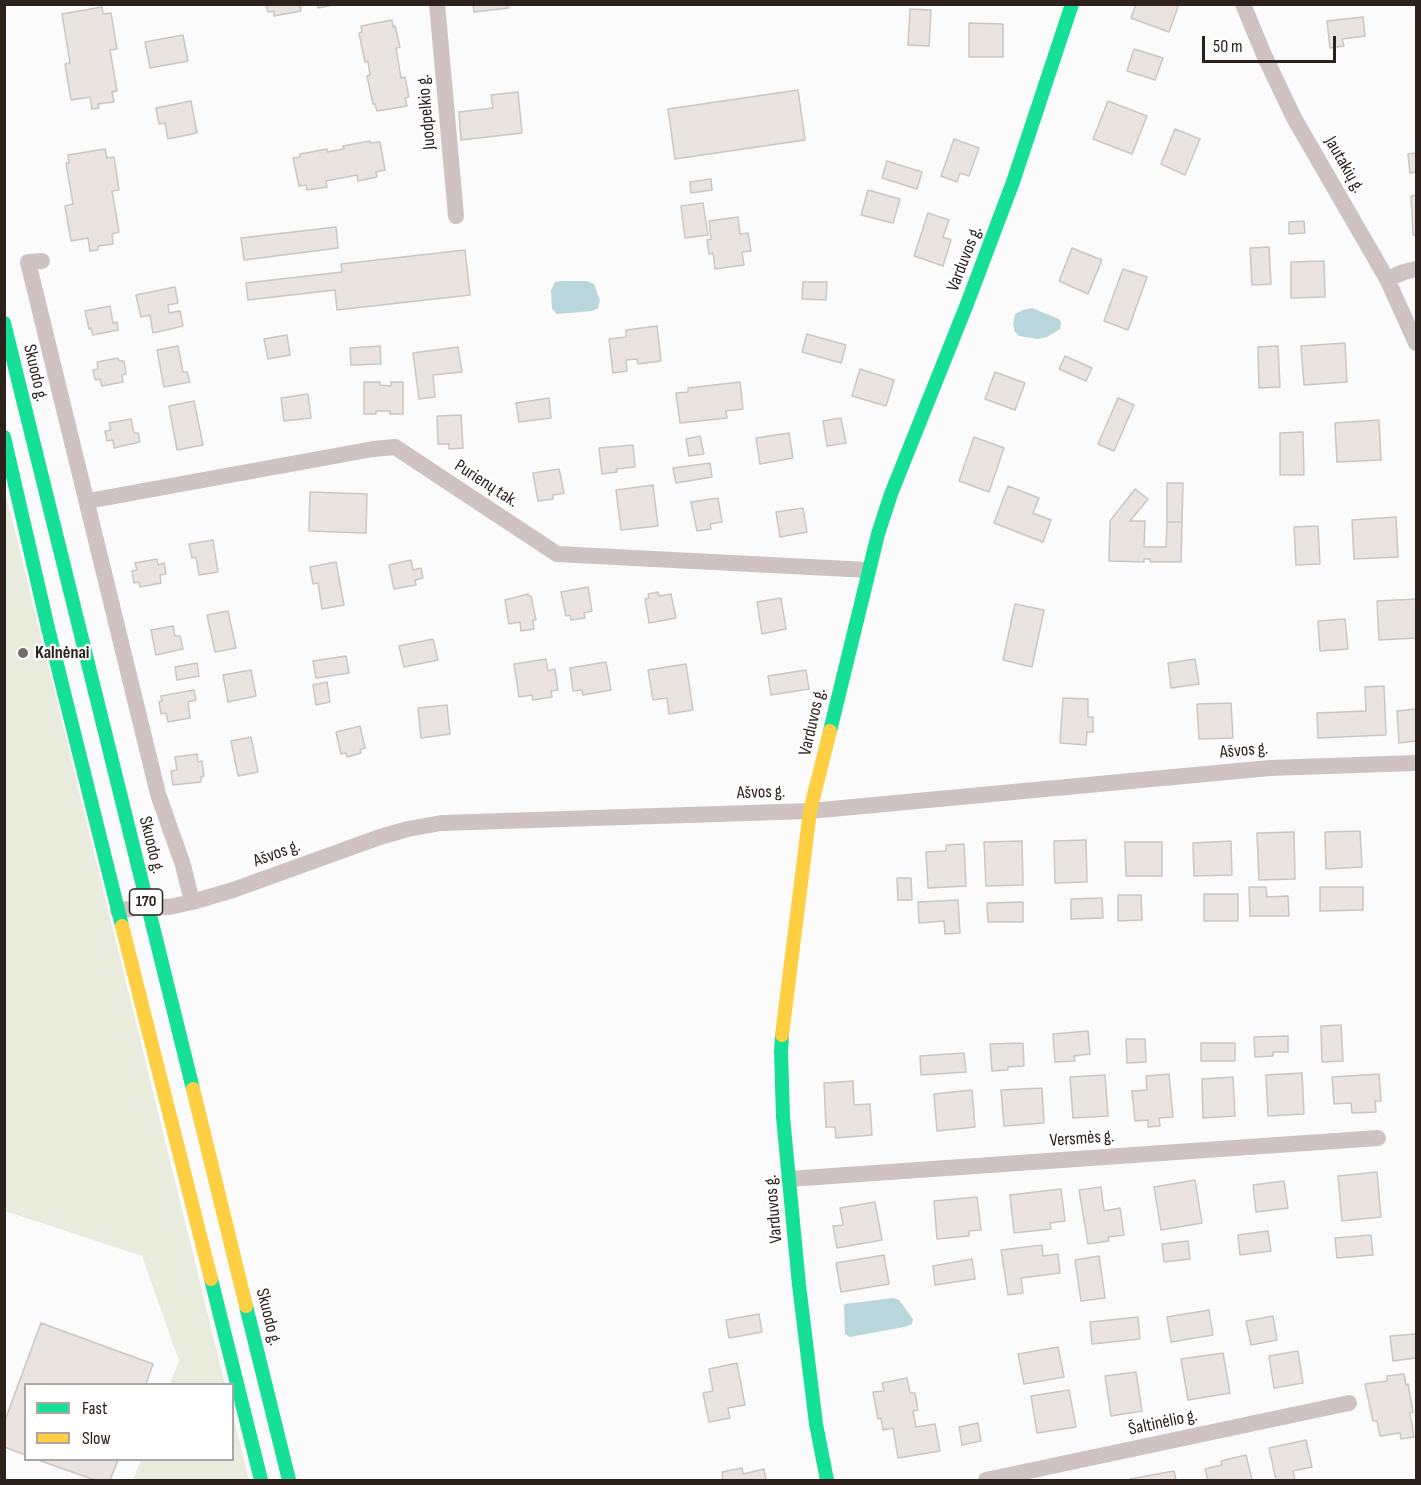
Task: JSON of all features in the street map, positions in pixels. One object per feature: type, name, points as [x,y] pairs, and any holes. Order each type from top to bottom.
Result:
[{"type":"main road","name":"Varduvos g.","points":[[827,1480],[819,1443],[799,1285],[783,1117],[781,1052],[785,1003],[810,811],[868,570],[891,494],[1013,182],[1072,4]]},
{"type":"main road","name":"Skuodo g.","points":[[4,323],[289,1480]]},
{"type":"main road","name":"170","points":[[4,437],[48,628],[261,1480]]},
{"type":"street","name":"Juodpelkio g.","points":[[437,4],[456,216]]},
{"type":"street","name":"Jautakių g.","points":[[1243,4],[1293,118],[1387,279],[1416,343]]},
{"type":"street","points":[[42,261],[28,262],[158,794],[183,865],[192,902]]},
{"type":"street","points":[[1387,279],[1416,269]]},
{"type":"street","name":"Purienų tak.","points":[[88,501],[373,449],[395,447],[557,554],[868,570]]},
{"type":"street","name":"Ašvos g.","points":[[118,911],[147,906],[169,907],[192,902],[233,890],[380,837],[441,823],[810,811],[1270,768],[1416,764]]},
{"type":"street","name":"Versmės g.","points":[[789,1179],[1377,1138]]},
{"type":"street","name":"Šaltinėlio g.","points":[[986,1480],[1349,1403]]},
{"type":"shaded area","points":[[4,487],[225,1383],[170,1383],[179,1361],[142,1256],[5,1211]]},
{"type":"shaded area","points":[[234,1419],[249,1480],[133,1480],[141,1461],[234,1461]]},
{"type":"water","points":[[587,281],[594,284],[600,300],[598,308],[592,311],[557,314],[552,309],[551,290],[555,282]]},
{"type":"water","points":[[1032,308],[1059,319],[1060,329],[1047,337],[1038,339],[1019,336],[1013,324],[1015,314]]},
{"type":"water","points":[[893,1298],[899,1300],[913,1319],[912,1324],[850,1337],[845,1334],[845,1304]]},
{"type":"building","points":[[266,4],[307,4],[300,6],[301,11],[274,16],[274,11],[268,12]]},
{"type":"building","points":[[318,4],[338,4],[318,8]]},
{"type":"building","points":[[473,4],[508,4],[508,8],[474,12]]},
{"type":"building","points":[[1136,4],[1179,4],[1169,32],[1131,18]]},
{"type":"building","points":[[102,7],[103,14],[111,13],[117,49],[110,50],[117,91],[112,92],[114,102],[98,104],[99,108],[92,109],[90,97],[71,100],[65,64],[70,63],[62,14]]},
{"type":"building","points":[[910,9],[931,10],[929,46],[908,45]]},
{"type":"building","points":[[1363,17],[1365,36],[1342,39],[1344,46],[1330,48],[1327,21]]},
{"type":"building","points":[[392,20],[400,47],[396,48],[401,78],[405,77],[409,97],[405,98],[407,106],[377,111],[373,104],[367,76],[370,75],[368,61],[365,62],[359,33],[362,32],[361,26]]},
{"type":"building","points":[[969,23],[1003,24],[1003,57],[969,57]]},
{"type":"building","points":[[183,35],[188,61],[150,68],[145,42]]},
{"type":"building","points":[[1134,49],[1163,58],[1155,80],[1127,71]]},
{"type":"building","points":[[798,90],[805,140],[675,159],[668,109]]},
{"type":"building","points":[[518,92],[522,133],[461,140],[459,112],[493,108],[491,95]]},
{"type":"building","points":[[191,101],[197,133],[168,139],[165,123],[159,124],[156,108]]},
{"type":"building","points":[[1108,101],[1147,116],[1132,154],[1093,139]]},
{"type":"building","points":[[1175,129],[1200,139],[1185,175],[1161,164]]},
{"type":"building","points":[[954,139],[979,148],[969,176],[960,173],[957,182],[941,176]]},
{"type":"building","points":[[370,141],[370,143],[380,142],[385,170],[376,172],[377,177],[358,181],[357,175],[326,181],[327,187],[307,190],[306,185],[299,186],[293,158],[300,157],[300,154],[327,149],[327,152],[344,149],[343,146]]},
{"type":"building","points":[[105,149],[107,158],[114,157],[119,190],[112,191],[119,232],[112,234],[113,244],[98,246],[98,250],[90,251],[88,238],[71,241],[65,206],[73,204],[66,163],[69,163],[68,155]]},
{"type":"building","points":[[1416,153],[1416,172],[1410,173],[1408,154]]},
{"type":"building","points":[[887,161],[922,172],[917,189],[882,178]]},
{"type":"building","points":[[711,179],[712,190],[691,193],[690,182]]},
{"type":"building","points":[[868,190],[900,199],[893,223],[861,215]]},
{"type":"building","points":[[1416,195],[1416,235],[1413,235],[1411,196]]},
{"type":"building","points":[[703,203],[708,235],[685,238],[681,206]]},
{"type":"building","points":[[928,213],[949,220],[943,237],[951,240],[943,266],[914,256]]},
{"type":"building","points":[[738,217],[740,234],[748,233],[751,251],[742,252],[744,265],[715,269],[713,253],[709,254],[707,240],[711,239],[709,221]]},
{"type":"building","points":[[1304,221],[1305,233],[1289,234],[1289,222]]},
{"type":"building","points":[[336,227],[338,248],[244,260],[241,238]]},
{"type":"building","points":[[1269,247],[1271,284],[1252,285],[1250,248]]},
{"type":"building","points":[[1072,248],[1102,260],[1088,294],[1059,281]]},
{"type":"building","points":[[465,250],[470,295],[337,310],[335,290],[248,300],[246,283],[342,272],[341,264]]},
{"type":"building","points":[[1324,261],[1325,297],[1291,298],[1291,262]]},
{"type":"building","points":[[1123,269],[1147,277],[1128,330],[1104,321]]},
{"type":"building","points":[[803,282],[827,282],[826,300],[802,299]]},
{"type":"building","points":[[175,287],[178,303],[168,305],[169,313],[180,311],[183,326],[153,333],[150,315],[141,317],[136,295]]},
{"type":"building","points":[[110,306],[113,323],[117,322],[118,330],[93,335],[91,328],[89,329],[85,311]]},
{"type":"building","points":[[657,326],[661,361],[638,364],[637,359],[626,360],[627,371],[613,373],[609,339],[626,337],[626,330]]},
{"type":"building","points":[[807,334],[846,345],[841,363],[802,352]]},
{"type":"building","points":[[287,335],[290,355],[268,359],[264,339]]},
{"type":"building","points":[[1345,343],[1347,382],[1304,385],[1301,346]]},
{"type":"building","points":[[178,346],[183,372],[187,372],[190,382],[164,387],[157,350]]},
{"type":"building","points":[[380,346],[381,364],[351,365],[350,348]]},
{"type":"building","points":[[1278,346],[1280,387],[1259,388],[1258,347]]},
{"type":"building","points":[[458,347],[462,372],[433,375],[435,397],[419,399],[413,353]]},
{"type":"building","points":[[1065,356],[1092,368],[1086,381],[1059,369]]},
{"type":"building","points":[[118,358],[119,361],[124,361],[126,374],[122,375],[123,382],[102,386],[100,379],[95,380],[93,370],[98,369],[97,362]]},
{"type":"building","points":[[860,369],[894,380],[886,406],[852,396]]},
{"type":"building","points":[[995,372],[1025,383],[1015,410],[985,399]]},
{"type":"building","points":[[364,382],[380,382],[380,385],[391,386],[391,382],[403,382],[403,414],[376,411],[376,414],[364,414]]},
{"type":"building","points":[[740,382],[743,409],[726,411],[727,418],[680,423],[676,393],[688,392],[688,388]]},
{"type":"building","points":[[308,394],[311,418],[284,421],[281,398]]},
{"type":"building","points":[[549,398],[551,418],[519,422],[516,403]]},
{"type":"building","points":[[1118,398],[1134,405],[1114,451],[1098,444]]},
{"type":"building","points":[[194,401],[203,445],[177,450],[169,406]]},
{"type":"building","points":[[461,415],[463,448],[449,449],[449,444],[438,444],[437,416]]},
{"type":"building","points":[[841,418],[846,443],[827,446],[823,421]]},
{"type":"building","points":[[131,419],[134,433],[138,433],[140,442],[114,448],[113,440],[107,441],[105,431],[111,430],[109,423]]},
{"type":"building","points":[[1379,420],[1381,460],[1337,462],[1335,423]]},
{"type":"building","points":[[1303,432],[1304,475],[1280,475],[1280,433]]},
{"type":"building","points":[[789,433],[793,458],[760,464],[756,438]]},
{"type":"building","points":[[700,436],[704,454],[689,456],[686,439]]},
{"type":"building","points":[[974,437],[1004,448],[989,492],[959,481]]},
{"type":"building","points":[[633,445],[635,467],[616,469],[617,472],[602,474],[599,448]]},
{"type":"building","points":[[710,463],[712,477],[676,483],[673,468]]},
{"type":"building","points":[[559,469],[564,493],[553,495],[553,499],[538,501],[533,473]]},
{"type":"building","points":[[1167,483],[1183,483],[1182,522],[1167,522]]},
{"type":"building","points":[[653,485],[658,526],[621,530],[616,490]]},
{"type":"building","points":[[1008,486],[1039,498],[1033,513],[1051,520],[1043,542],[994,523]]},
{"type":"building","points":[[1135,489],[1148,499],[1130,521],[1145,521],[1144,547],[1166,547],[1167,522],[1182,522],[1181,562],[1150,562],[1150,559],[1144,559],[1144,562],[1109,561],[1110,521]]},
{"type":"building","points":[[310,492],[367,494],[366,533],[309,531]]},
{"type":"building","points":[[718,498],[722,522],[710,524],[711,529],[697,531],[691,502]]},
{"type":"building","points":[[803,508],[807,532],[780,537],[776,512]]},
{"type":"building","points":[[1396,517],[1398,557],[1354,559],[1352,520]]},
{"type":"building","points":[[1318,526],[1320,564],[1296,565],[1294,527]]},
{"type":"building","points":[[213,540],[218,572],[199,575],[196,557],[192,558],[189,544]]},
{"type":"building","points":[[157,559],[158,565],[164,563],[166,574],[160,575],[161,583],[140,587],[139,582],[134,583],[132,571],[137,570],[135,563]]},
{"type":"building","points":[[411,560],[413,570],[421,568],[423,578],[415,580],[416,585],[394,589],[389,565]]},
{"type":"building","points":[[336,562],[344,605],[322,609],[318,583],[313,584],[310,567]]},
{"type":"building","points":[[588,587],[592,611],[584,613],[585,618],[571,620],[570,615],[566,616],[561,592]]},
{"type":"building","points":[[658,592],[659,596],[671,594],[676,618],[649,623],[645,599],[649,598],[648,594]]},
{"type":"building","points":[[528,594],[531,596],[536,620],[533,620],[534,629],[521,631],[520,622],[509,624],[505,600]]},
{"type":"building","points":[[781,598],[786,629],[762,634],[757,602]]},
{"type":"building","points":[[1416,599],[1416,638],[1379,640],[1377,601]]},
{"type":"building","points":[[1015,604],[1044,610],[1032,667],[1003,660]]},
{"type":"building","points":[[228,611],[236,648],[215,652],[207,615]]},
{"type":"building","points":[[1345,619],[1348,649],[1320,651],[1318,621]]},
{"type":"building","points":[[173,626],[175,636],[180,636],[183,649],[156,655],[151,630]]},
{"type":"building","points":[[433,639],[438,660],[404,667],[399,646]]},
{"type":"building","points":[[346,656],[349,673],[316,678],[313,661]]},
{"type":"building","points":[[546,659],[548,671],[555,669],[558,690],[551,691],[552,697],[533,700],[532,695],[519,697],[514,664]]},
{"type":"building","points":[[1195,659],[1199,684],[1171,688],[1168,663]]},
{"type":"building","points":[[606,662],[611,690],[583,695],[582,690],[573,691],[570,668]]},
{"type":"building","points":[[197,663],[199,676],[177,680],[175,667]]},
{"type":"building","points":[[686,664],[693,710],[669,714],[667,698],[653,700],[648,670]]},
{"type":"building","points":[[251,670],[256,696],[228,702],[223,675]]},
{"type":"building","points":[[806,670],[809,689],[771,695],[768,676]]},
{"type":"building","points":[[327,682],[330,702],[316,705],[313,685]]},
{"type":"building","points":[[1384,686],[1386,735],[1318,738],[1317,713],[1366,711],[1365,687]]},
{"type":"building","points":[[194,690],[196,700],[188,702],[190,718],[168,722],[166,713],[161,714],[159,702],[162,701],[161,696]]},
{"type":"building","points":[[1063,698],[1088,699],[1088,717],[1093,717],[1093,732],[1087,732],[1086,745],[1060,743]]},
{"type":"building","points":[[1231,703],[1233,738],[1199,739],[1197,704]]},
{"type":"building","points":[[447,705],[450,734],[421,738],[418,708]]},
{"type":"building","points":[[1416,709],[1416,741],[1399,743],[1397,711]]},
{"type":"building","points":[[360,726],[365,748],[360,750],[361,753],[347,757],[346,753],[341,754],[336,732]]},
{"type":"building","points":[[251,737],[258,772],[238,776],[231,741]]},
{"type":"building","points":[[197,754],[198,762],[202,761],[204,776],[201,777],[201,782],[173,785],[171,771],[177,770],[175,757]]},
{"type":"building","points":[[1360,831],[1362,867],[1326,869],[1325,832]]},
{"type":"building","points":[[1294,832],[1295,879],[1259,880],[1257,833]]},
{"type":"building","points":[[1086,840],[1087,882],[1055,883],[1054,841]]},
{"type":"building","points":[[1022,841],[1023,885],[986,886],[984,842]]},
{"type":"building","points":[[1231,841],[1232,875],[1194,876],[1193,843]]},
{"type":"building","points":[[1125,842],[1162,842],[1162,876],[1126,876]]},
{"type":"building","points":[[964,844],[966,886],[928,888],[926,852],[946,851],[946,845]]},
{"type":"building","points":[[897,878],[911,878],[912,900],[898,900]]},
{"type":"building","points":[[1249,887],[1266,887],[1267,897],[1288,896],[1289,916],[1250,916]]},
{"type":"building","points":[[1320,887],[1363,887],[1363,910],[1320,911]]},
{"type":"building","points":[[1204,894],[1238,894],[1238,921],[1204,921]]},
{"type":"building","points":[[1118,895],[1141,895],[1142,920],[1118,921]]},
{"type":"building","points":[[1102,898],[1103,918],[1071,919],[1071,899]]},
{"type":"building","points":[[958,900],[960,933],[945,934],[944,921],[919,923],[918,902]]},
{"type":"building","points":[[1023,902],[1023,922],[988,922],[987,903]]},
{"type":"building","points":[[1341,1025],[1343,1061],[1322,1062],[1321,1026]]},
{"type":"building","points":[[1088,1031],[1090,1054],[1074,1056],[1075,1061],[1055,1062],[1053,1034]]},
{"type":"building","points":[[1288,1036],[1288,1052],[1273,1052],[1273,1056],[1255,1057],[1254,1037]]},
{"type":"building","points":[[1126,1039],[1145,1039],[1146,1062],[1127,1063]]},
{"type":"building","points":[[1023,1043],[1024,1066],[992,1071],[990,1044]]},
{"type":"building","points":[[1201,1043],[1235,1043],[1235,1061],[1201,1061]]},
{"type":"building","points":[[964,1053],[966,1072],[921,1075],[920,1056]]},
{"type":"building","points":[[1302,1073],[1304,1114],[1268,1116],[1266,1075]]},
{"type":"building","points":[[1169,1074],[1173,1117],[1159,1118],[1160,1126],[1148,1127],[1148,1120],[1135,1121],[1132,1091],[1147,1090],[1146,1076]]},
{"type":"building","points":[[1379,1074],[1381,1101],[1375,1101],[1376,1112],[1352,1113],[1351,1103],[1334,1104],[1332,1077]]},
{"type":"building","points":[[1105,1075],[1108,1116],[1073,1118],[1070,1077]]},
{"type":"building","points":[[1233,1077],[1235,1116],[1203,1118],[1202,1079]]},
{"type":"building","points":[[853,1081],[854,1105],[870,1104],[872,1135],[836,1138],[835,1127],[826,1127],[824,1083]]},
{"type":"building","points":[[1042,1088],[1044,1123],[1004,1126],[1001,1090]]},
{"type":"building","points":[[972,1090],[975,1127],[937,1131],[934,1094]]},
{"type":"building","points":[[1377,1172],[1381,1217],[1342,1221],[1338,1176]]},
{"type":"building","points":[[1195,1180],[1202,1223],[1161,1230],[1154,1187]]},
{"type":"building","points":[[1284,1181],[1288,1208],[1256,1212],[1253,1185]]},
{"type":"building","points":[[1101,1187],[1104,1211],[1120,1208],[1124,1235],[1108,1237],[1109,1241],[1088,1244],[1079,1190]]},
{"type":"building","points":[[1061,1189],[1065,1221],[1050,1223],[1051,1229],[1014,1233],[1010,1195]]},
{"type":"building","points":[[977,1197],[981,1230],[969,1231],[969,1236],[937,1239],[934,1201]]},
{"type":"building","points":[[875,1202],[882,1240],[837,1248],[833,1226],[843,1225],[840,1208]]},
{"type":"building","points":[[1268,1231],[1271,1251],[1240,1255],[1238,1235]]},
{"type":"building","points":[[1371,1235],[1373,1255],[1337,1258],[1335,1238]]},
{"type":"building","points":[[1188,1241],[1190,1259],[1164,1262],[1162,1244]]},
{"type":"building","points":[[1042,1245],[1043,1256],[1058,1254],[1060,1273],[1021,1278],[1023,1293],[1008,1295],[1001,1250]]},
{"type":"building","points":[[884,1255],[889,1284],[841,1292],[836,1263]]},
{"type":"building","points":[[1099,1256],[1105,1298],[1081,1301],[1075,1260]]},
{"type":"building","points":[[972,1259],[975,1279],[935,1285],[933,1266]]},
{"type":"building","points":[[1209,1310],[1213,1335],[1171,1342],[1167,1317]]},
{"type":"building","points":[[759,1314],[762,1332],[729,1338],[726,1320]]},
{"type":"building","points":[[1273,1316],[1277,1340],[1251,1345],[1246,1321]]},
{"type":"building","points":[[1138,1317],[1140,1339],[1092,1344],[1090,1322]]},
{"type":"building","points":[[41,1323],[153,1364],[146,1383],[24,1383],[24,1454],[4,1447],[4,1423]]},
{"type":"building","points":[[1416,1334],[1416,1358],[1393,1361],[1390,1336]]},
{"type":"building","points":[[1058,1347],[1064,1377],[1024,1384],[1018,1354]]},
{"type":"building","points":[[1298,1351],[1303,1383],[1274,1388],[1269,1356]]},
{"type":"building","points":[[1223,1353],[1230,1393],[1188,1400],[1181,1359]]},
{"type":"building","points":[[737,1363],[745,1405],[728,1408],[730,1418],[709,1422],[703,1393],[713,1391],[709,1369]]},
{"type":"building","points":[[1136,1372],[1142,1411],[1111,1416],[1105,1376]]},
{"type":"building","points":[[1404,1374],[1413,1412],[1410,1413],[1414,1437],[1401,1439],[1400,1433],[1380,1436],[1377,1421],[1373,1421],[1365,1384],[1387,1381],[1387,1376]]},
{"type":"building","points":[[907,1378],[910,1393],[915,1393],[918,1410],[913,1411],[916,1427],[935,1424],[940,1451],[898,1458],[893,1428],[883,1430],[881,1418],[878,1419],[873,1392],[884,1391],[882,1383]]},
{"type":"building","points":[[1069,1390],[1076,1427],[1037,1433],[1031,1396]]},
{"type":"building","points":[[978,1423],[981,1441],[962,1445],[959,1427]]},
{"type":"building","points":[[1306,1440],[1312,1467],[1293,1471],[1295,1480],[1276,1480],[1269,1448]]},
{"type":"building","points":[[1246,1455],[1252,1480],[1208,1480],[1205,1469],[1222,1465],[1221,1461]]},
{"type":"building","points":[[41,1461],[118,1461],[110,1480],[95,1480]]},
{"type":"building","points":[[742,1468],[743,1474],[764,1469],[766,1480],[723,1480],[722,1472]]},
{"type":"building","points":[[1174,1471],[1176,1480],[1130,1480],[1130,1479]]},
{"type":"traffic: fast","points":[[830,731],[878,534],[891,494],[1013,182],[1072,4]]},
{"type":"traffic: fast","points":[[4,323],[193,1089]]},
{"type":"traffic: fast","points":[[4,437],[48,628],[122,926]]},
{"type":"traffic: fast","points":[[782,1035],[783,1117],[799,1285],[816,1424],[827,1480]]},
{"type":"traffic: fast","points":[[211,1279],[261,1480]]},
{"type":"traffic: fast","points":[[246,1306],[289,1480]]},
{"type":"traffic: slow","points":[[782,1035],[810,811],[830,731]]},
{"type":"traffic: slow","points":[[122,926],[211,1279]]},
{"type":"traffic: slow","points":[[193,1089],[246,1306]]},
{"type":"place","name":"Kalnėnai","points":[[23,653]]}]
